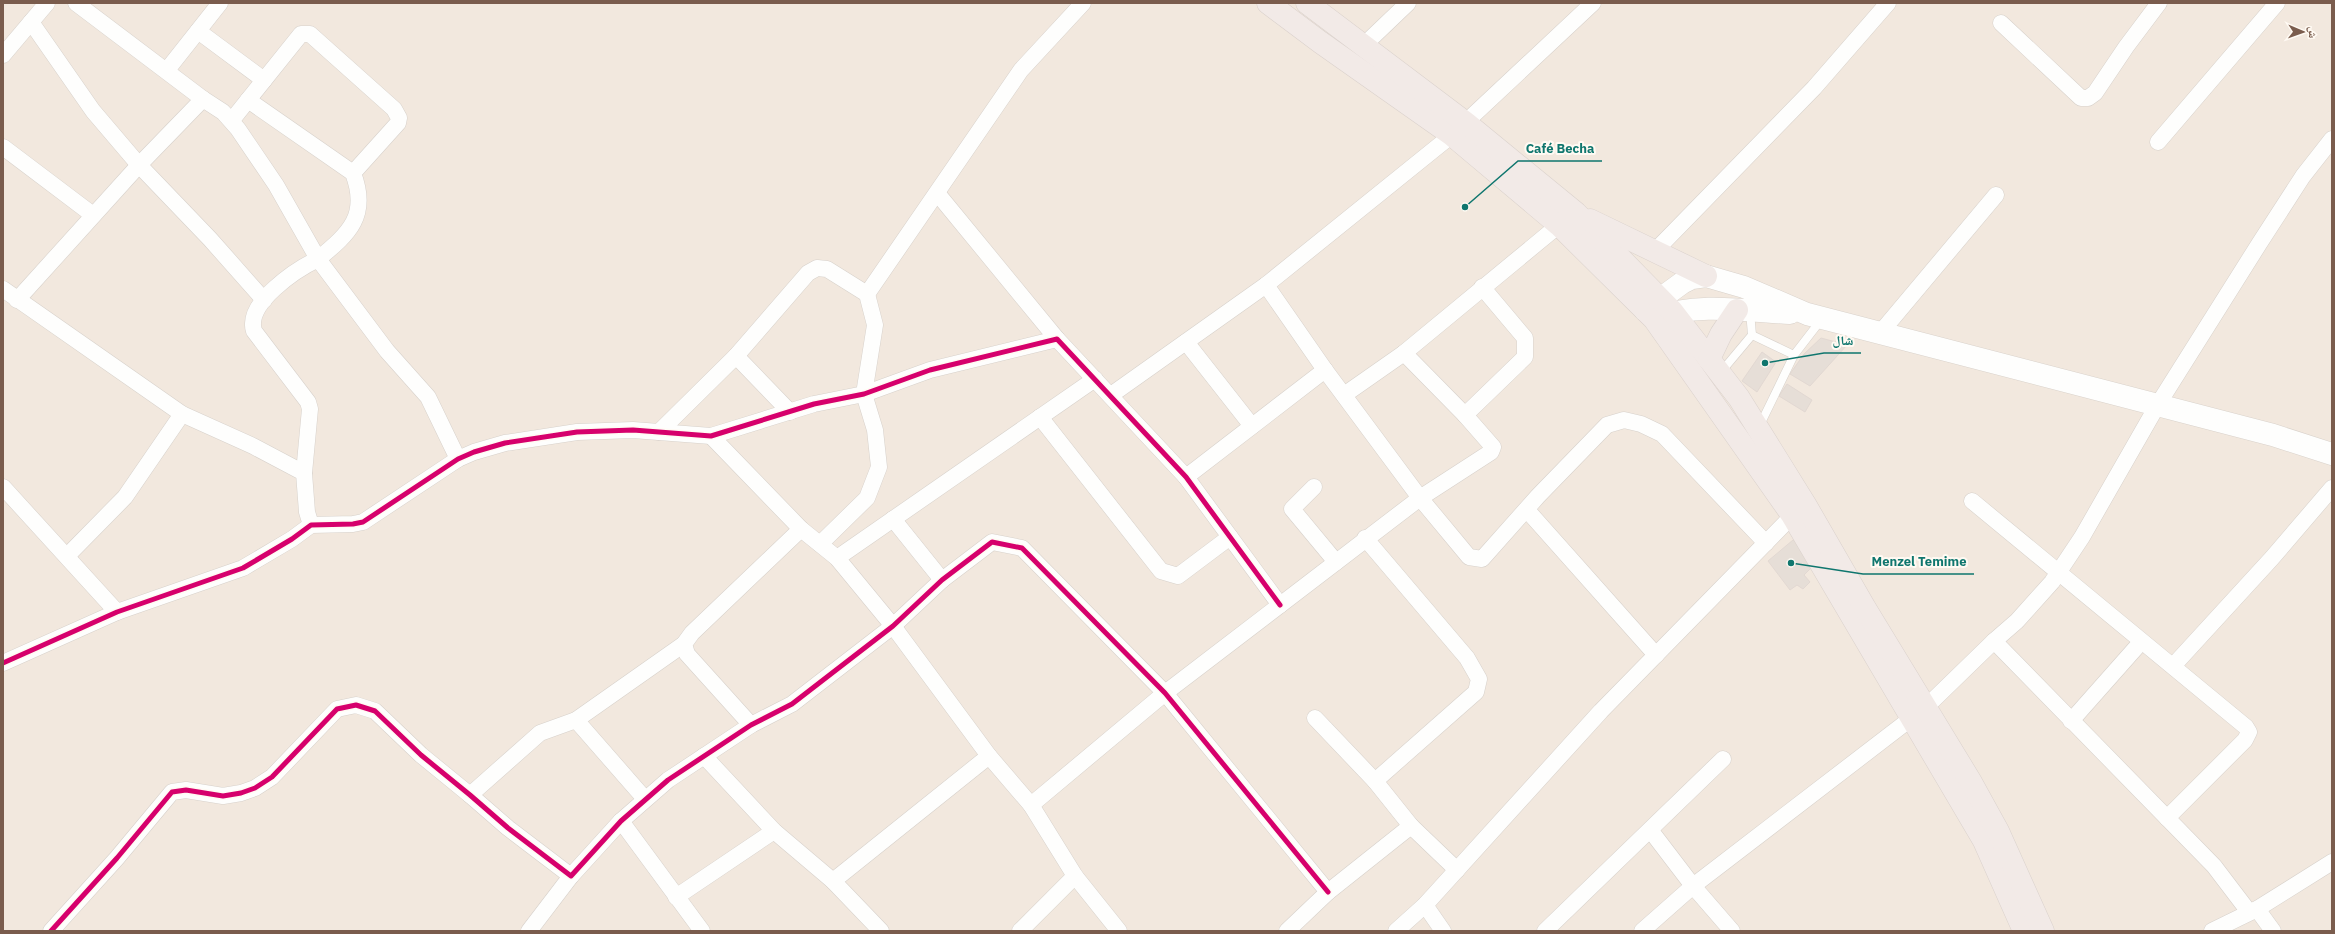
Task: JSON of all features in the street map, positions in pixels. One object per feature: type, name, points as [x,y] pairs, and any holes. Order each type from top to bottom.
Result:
[{"type":"highway","points":[[1268,3],[1320,42],[1459,129]]},
{"type":"highway","points":[[1307,3],[1363,46],[1459,129],[1567,219],[1714,366],[1739,398],[1758,430],[1799,509],[1920,712],[1998,831],[2043,931]]},
{"type":"highway","points":[[1567,219],[1655,251],[1706,276]]},
{"type":"highway","points":[[1658,310],[1748,452],[1799,509]]},
{"type":"highway","points":[[1714,366],[1721,334],[1743,310]]},
{"type":"highway","points":[[1920,712],[1984,841],[2024,931]]},
{"type":"street","points":[[3,54],[47,3]]},
{"type":"street","points":[[76,3],[232,120],[276,185],[318,259],[387,352],[428,397],[458,459]]},
{"type":"street","points":[[167,70],[220,3]]},
{"type":"street","points":[[867,294],[1021,70],[1083,3]]},
{"type":"street","points":[[1363,46],[1408,3]]},
{"type":"street","points":[[1111,395],[1266,285],[1459,129],[1593,3]]},
{"type":"street","points":[[1655,251],[1814,88],[1888,3]]},
{"type":"street","points":[[2158,142],[2277,3]]},
{"type":"street","points":[[2001,23],[2081,98],[2088,98],[2095,94],[2155,5]]},
{"type":"street","points":[[30,22],[93,111],[139,165],[210,239],[264,300]]},
{"type":"street","points":[[198,31],[264,80]]},
{"type":"street","points":[[232,120],[301,34],[310,34],[394,109],[399,118],[398,123],[353,172]]},
{"type":"street","points":[[17,300],[139,165],[203,99]]},
{"type":"street","points":[[248,100],[353,172],[359,196],[359,211],[354,224],[340,241],[318,259],[294,272],[264,300],[253,320],[254,332],[304,396],[310,409],[304,473],[307,512],[310,525]]},
{"type":"street","points":[[1642,931],[1693,886],[1920,712],[1994,641],[2018,621],[2058,573],[2082,537],[2157,406],[2303,176],[2332,139]]},
{"type":"street","points":[[3,147],[94,215]]},
{"type":"street","points":[[937,193],[1057,339],[1111,395],[1186,477],[1280,605]]},
{"type":"street","points":[[1881,332],[1996,195]]},
{"type":"street","points":[[1344,395],[1404,352],[1567,219]]},
{"type":"street","points":[[659,432],[736,356],[808,273],[817,268],[826,268],[867,294],[875,325],[864,394],[875,430],[879,467],[867,498],[820,544]]},
{"type":"street","points":[[1658,310],[1692,278],[1706,276],[1744,287],[1815,316],[2273,435],[2332,454]]},
{"type":"street","points":[[1266,285],[1325,370],[1420,498],[1469,557],[1474,559],[1482,559],[1526,510],[1607,425],[1624,420],[1641,424],[1662,434],[1766,543]]},
{"type":"street","points":[[1465,415],[1525,357],[1525,338],[1482,287]]},
{"type":"street","points":[[3,289],[182,414],[253,446],[304,473]]},
{"type":"street","points":[[1658,310],[1743,310],[1815,316]]},
{"type":"street","points":[[3,662],[117,612],[243,568],[292,539],[310,525],[353,524],[363,522],[458,459],[474,452],[505,443],[577,432],[633,430],[711,436],[814,404],[864,394],[930,370],[1057,339]]},
{"type":"street","points":[[1186,342],[1252,426]]},
{"type":"street","points":[[1030,805],[1166,693],[1365,538],[1420,498],[1491,452],[1493,447],[1490,442],[1404,352]]},
{"type":"street","points":[[736,356],[790,412]]},
{"type":"street","points":[[1186,477],[1325,370]]},
{"type":"street","points":[[837,558],[1095,378]]},
{"type":"street","points":[[67,556],[125,497],[182,414]]},
{"type":"street","points":[[1040,417],[1161,571],[1178,576],[1230,537]]},
{"type":"street","points":[[711,436],[801,529],[837,558],[893,626],[989,756],[1030,805],[1075,876],[1119,931]]},
{"type":"street","points":[[3,487],[117,612]]},
{"type":"street","points":[[1314,487],[1292,508],[1336,562]]},
{"type":"street","points":[[2173,666],[2272,558],[2332,488]]},
{"type":"street","points":[[1972,501],[2141,642],[2173,666],[2246,727],[2249,732],[2245,740],[2167,818]]},
{"type":"street","points":[[1396,931],[1425,905],[1656,655],[1799,509]]},
{"type":"street","points":[[1526,510],[1656,655]]},
{"type":"street","points":[[894,519],[942,580]]},
{"type":"street","points":[[470,794],[540,733],[576,720],[684,644],[692,633],[801,529]]},
{"type":"street","points":[[1365,538],[1467,658],[1479,679],[1476,692],[1375,781]]},
{"type":"street","points":[[529,931],[572,876],[621,821],[668,780],[751,725],[792,704],[893,626],[942,580],[992,542],[1022,548],[1166,693],[1328,892]]},
{"type":"street","points":[[1994,641],[2214,866],[2273,931]]},
{"type":"street","points":[[2071,721],[2141,642]]},
{"type":"street","points":[[684,644],[688,654],[751,725]]},
{"type":"street","points":[[51,931],[117,858],[172,792],[186,790],[223,796],[242,793],[255,788],[272,778],[337,708],[356,705],[375,712],[421,755],[470,794],[508,828],[572,876]]},
{"type":"street","points":[[1315,718],[1375,781],[1411,826],[1456,870]]},
{"type":"street","points":[[576,720],[645,800]]},
{"type":"street","points":[[704,756],[774,831],[833,881],[880,931]]},
{"type":"street","points":[[833,881],[989,756]]},
{"type":"street","points":[[1545,931],[1651,831],[1723,759]]},
{"type":"street","points":[[621,821],[702,931]]},
{"type":"street","points":[[1287,931],[1328,892],[1411,826]]},
{"type":"street","points":[[676,897],[774,831]]},
{"type":"street","points":[[1651,831],[1693,886],[1732,931]]},
{"type":"street","points":[[2212,931],[2253,910],[2332,862]]},
{"type":"street","points":[[1020,931],[1075,876]]},
{"type":"street","points":[[1425,905],[1443,931]]},
{"type":"lane","points":[[1744,287],[1743,310],[1752,335],[1794,355]]},
{"type":"lane","points":[[1748,452],[1794,355],[1815,316]]},
{"type":"lane","points":[[1714,366],[1752,335]]},
{"type":"shaded area","points":[[3,3],[2332,3],[2332,931],[3,931]]},
{"type":"building","points":[[1821,338],[1847,345],[1810,386],[1790,374],[1804,354]]},
{"type":"building","points":[[1762,352],[1776,362],[1757,392],[1742,381]]},
{"type":"building","points":[[1787,384],[1812,400],[1805,412],[1779,396]]},
{"type":"building","points":[[1793,540],[1799,540],[1814,565],[1804,575],[1810,582],[1803,589],[1797,585],[1790,590],[1768,561]]},
{"type":"cycle path","points":[[3,663],[117,612],[243,568],[292,539],[311,525],[353,524],[363,522],[458,459],[474,452],[505,443],[577,432],[633,430],[711,436],[814,404],[864,394],[930,370],[1057,339],[1186,477],[1280,605]]},
{"type":"cycle path","points":[[51,931],[117,858],[172,792],[186,790],[223,796],[241,793],[255,788],[272,777],[337,709],[356,705],[375,711],[421,755],[508,828],[571,876],[621,821],[668,780],[751,725],[792,704],[893,626],[942,580],[992,542],[1022,548],[1165,693],[1328,892]]},
{"type":"place","name":"Café Becha","points":[[1465,207]]},
{"type":"place","name":"شال","points":[[1765,363]]},
{"type":"place","name":"Menzel Temime","points":[[1791,563]]}]
